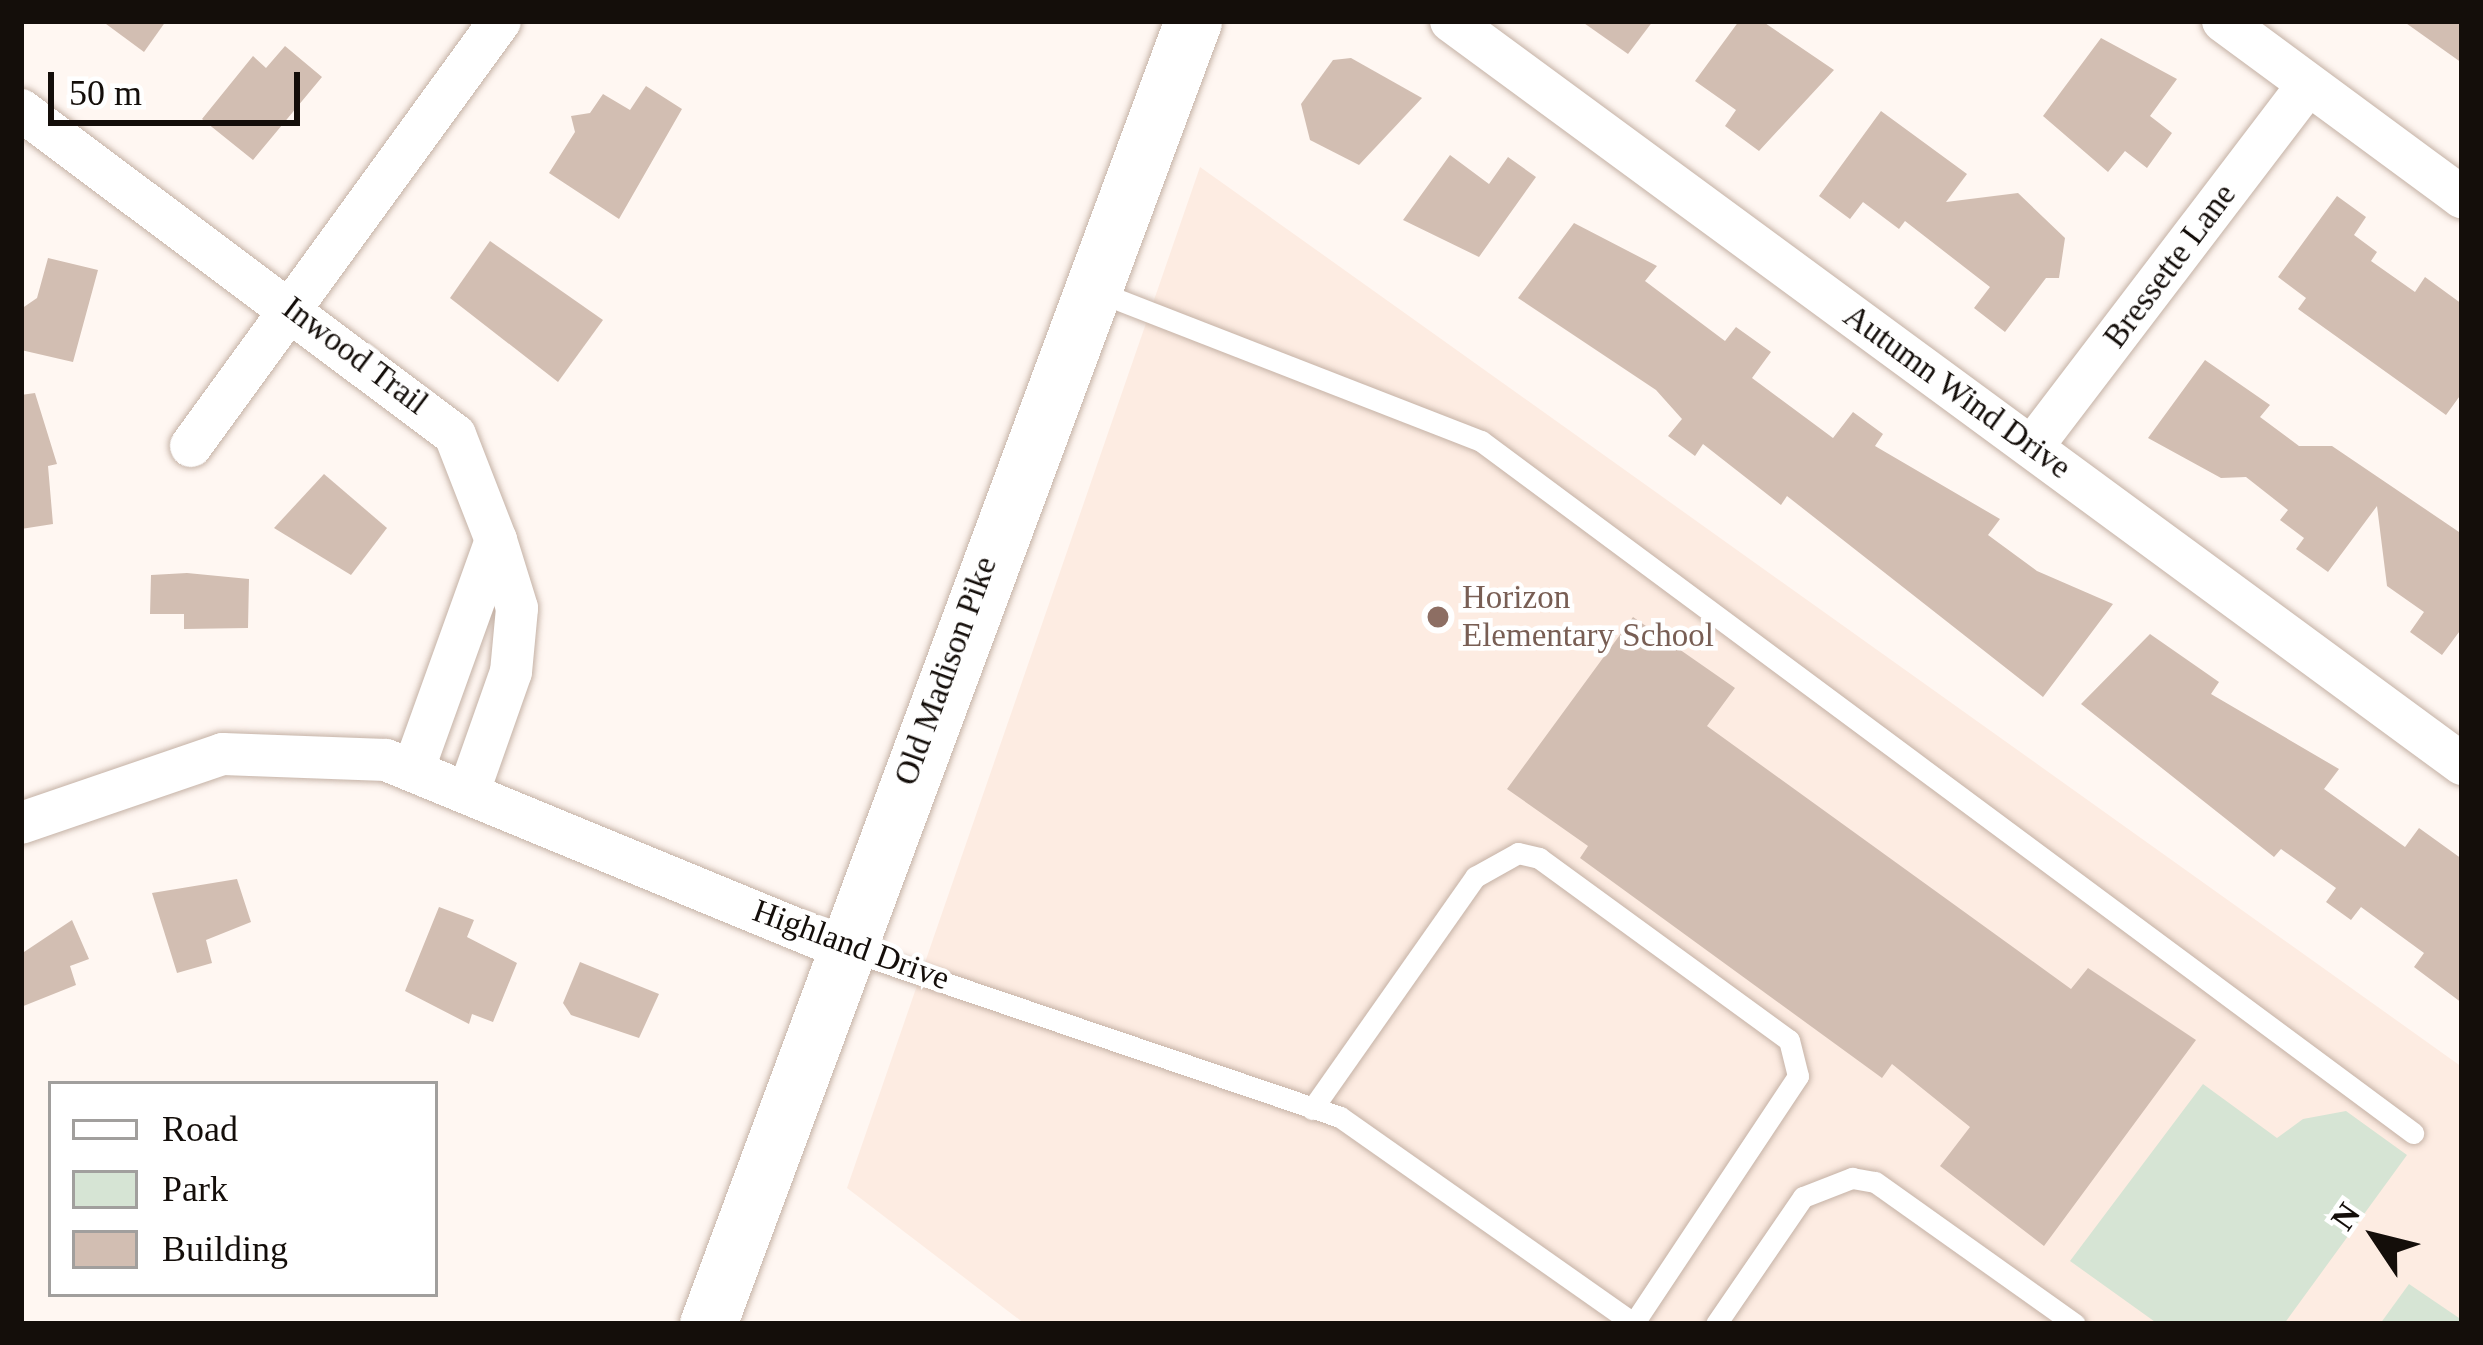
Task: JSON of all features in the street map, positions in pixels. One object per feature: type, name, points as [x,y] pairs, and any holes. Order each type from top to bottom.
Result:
[{"type":"main road","name":"Old Madison Pike","points":[[708,1324],[1193,21]]},
{"type":"street","points":[[191,446],[297,312],[500,21]]},
{"type":"street","name":"Autumn Wind Drive","points":[[1451,21],[2462,764]]},
{"type":"street","points":[[2223,21],[2462,197]]},
{"type":"street","name":"Bressette Lane","points":[[2032,447],[2308,85]]},
{"type":"street","name":"Inwood Trail","points":[[21,110],[297,312],[455,435],[517,608],[512,672],[469,791]]},
{"type":"street","points":[[413,771],[496,539]]},
{"type":"street","name":"Highland Drive","points":[[21,823],[223,754],[299,752],[413,771],[469,791],[845,950]]},
{"type":"lane","points":[[1090,288],[1480,441],[2413,1133]]},
{"type":"lane","points":[[1312,1108],[1475,878],[1519,853],[1538,858],[1790,1040],[1798,1076],[1634,1324]]},
{"type":"lane","name":"Highland Drive","points":[[845,950],[1312,1108],[1634,1324]]},
{"type":"lane","points":[[1716,1324],[1803,1197],[1852,1178],[1875,1181],[2075,1324]]},
{"type":"shaded area","name":"Horizon Elementary School","points":[[1200,167],[2462,1067],[2462,1324],[1025,1324],[847,1188]]},
{"type":"green space","points":[[2203,1084],[2277,1138],[2303,1119],[2346,1111],[2407,1155],[2284,1324],[2158,1324],[2070,1261]]},
{"type":"green space","points":[[2409,1284],[2462,1320],[2462,1324],[2380,1324]]},
{"type":"building","points":[[102,21],[166,21],[144,52]]},
{"type":"building","points":[[1581,21],[1653,21],[1628,54]]},
{"type":"building","points":[[1739,21],[1762,21],[1834,70],[1759,151],[1725,126],[1736,110],[1695,81]]},
{"type":"building","points":[[2403,21],[2462,21],[2462,63]]},
{"type":"building","points":[[2101,38],[2177,79],[2150,116],[2172,133],[2147,168],[2125,151],[2108,172],[2043,116]]},
{"type":"building","points":[[285,46],[322,77],[253,160],[202,119],[253,56],[266,68]]},
{"type":"building","points":[[1351,58],[1422,98],[1359,165],[1310,140],[1301,104],[1333,60]]},
{"type":"building","points":[[646,86],[682,109],[619,219],[549,173],[575,132],[571,116],[590,113],[603,94],[630,110]]},
{"type":"building","points":[[1881,111],[1967,174],[1946,202],[2018,193],[2065,238],[2059,278],[2046,278],[2005,332],[1974,308],[1990,287],[1905,221],[1899,229],[1863,202],[1850,219],[1819,196]]},
{"type":"building","points":[[1450,155],[1489,184],[1508,157],[1536,177],[1479,257],[1403,220]]},
{"type":"building","points":[[2337,196],[2366,217],[2354,235],[2377,252],[2371,261],[2415,292],[2425,277],[2462,304],[2462,393],[2446,415],[2298,309],[2306,298],[2278,277]]},
{"type":"building","points":[[1574,223],[1657,266],[1645,281],[1725,341],[1736,327],[1771,352],[1752,378],[1833,438],[1853,412],[1883,434],[1875,446],[2000,519],[1988,535],[2037,571],[2113,604],[2043,697],[1787,496],[1781,505],[1703,444],[1695,456],[1668,436],[1682,419],[1656,390],[1518,298]]},
{"type":"building","points":[[490,241],[603,320],[558,382],[450,298]]},
{"type":"building","points":[[48,258],[98,270],[73,362],[21,350],[21,309],[37,298]]},
{"type":"building","points":[[2205,360],[2270,405],[2260,417],[2299,446],[2332,446],[2462,534],[2462,628],[2442,655],[2410,632],[2424,612],[2387,586],[2377,506],[2328,572],[2296,549],[2304,538],[2280,520],[2288,510],[2246,477],[2221,478],[2148,438]]},
{"type":"building","points":[[35,393],[57,464],[48,466],[53,524],[21,529],[21,395]]},
{"type":"building","points":[[324,474],[387,528],[351,575],[274,528]]},
{"type":"building","points":[[151,575],[249,579],[248,628],[184,629],[184,614],[150,614]]},
{"type":"building","points":[[1633,617],[1735,688],[1707,726],[2071,989],[2088,968],[2196,1040],[2044,1246],[1940,1166],[1970,1127],[1892,1064],[1882,1078],[1580,858],[1588,846],[1507,789]]},
{"type":"building","points":[[2150,634],[2219,682],[2211,694],[2339,769],[2324,789],[2405,847],[2419,828],[2462,859],[2462,1003],[2414,967],[2424,953],[2361,907],[2351,920],[2326,902],[2336,888],[2281,849],[2274,857],[2081,704]]},
{"type":"building","points":[[237,879],[251,922],[206,940],[212,963],[177,973],[152,893]]},
{"type":"building","points":[[439,907],[474,920],[467,937],[517,963],[493,1022],[472,1014],[469,1024],[405,991]]},
{"type":"building","points":[[72,920],[89,959],[70,966],[76,985],[21,1007],[21,954]]},
{"type":"building","points":[[580,962],[659,994],[639,1038],[571,1015],[563,1003]]},
{"type":"place","name":"Horizon Elementary School","points":[[1438,617]]}]
